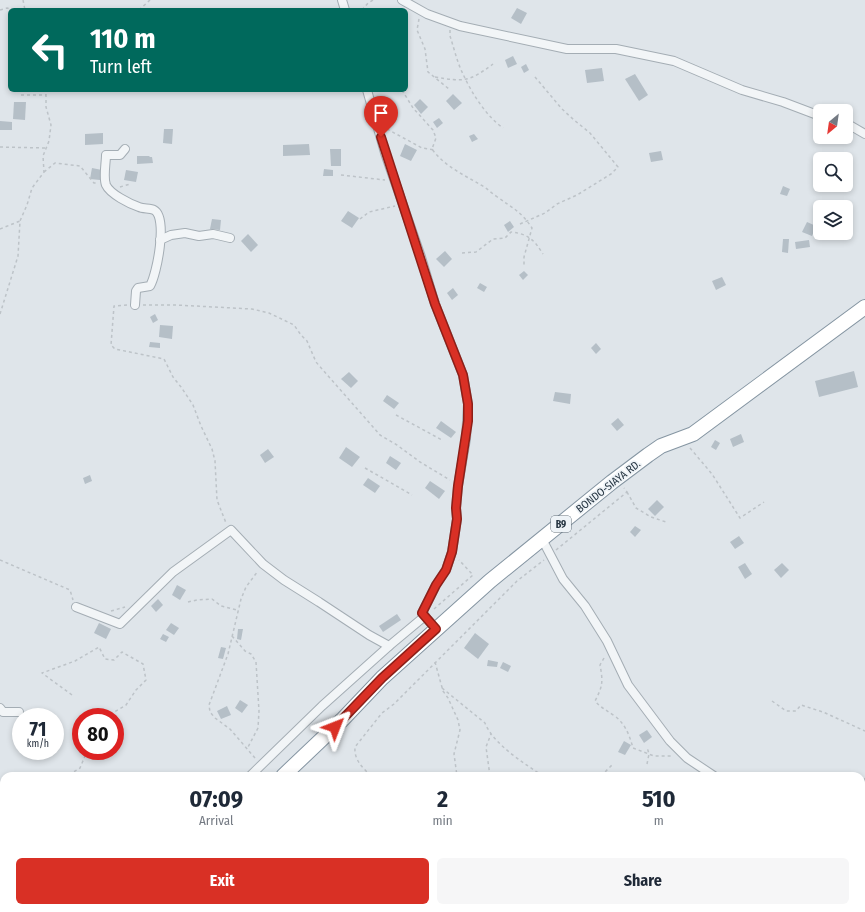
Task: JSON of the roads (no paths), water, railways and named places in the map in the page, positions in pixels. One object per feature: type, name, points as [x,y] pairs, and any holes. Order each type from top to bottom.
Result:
[{"type":"highway","name":"BONDO-SIAYA RD.","points":[[287,772],[343,719],[382,678],[509,564],[542,540],[617,478],[661,446],[693,434],[865,306]]},
{"type":"street","points":[[402,0],[423,12],[449,23],[567,49],[616,49],[667,59],[714,77],[742,90],[783,102],[813,113]]},
{"type":"street","points":[[367,92],[394,182],[421,258],[435,304],[463,375],[468,404],[458,486],[456,508],[457,519],[452,552],[446,570],[436,585],[422,613],[436,629]]},
{"type":"street","points":[[853,127],[865,134]]},
{"type":"street","points":[[125,149],[120,155],[106,155],[106,184],[109,189],[128,204],[154,210],[160,216],[161,229],[157,264],[153,280],[150,286],[138,288],[136,291],[135,305]]},
{"type":"street","points":[[160,240],[171,235],[185,233],[199,236],[213,234],[230,238]]},
{"type":"street","points":[[76,607],[120,624],[173,572],[231,530],[263,564],[284,580],[369,635],[389,646]]},
{"type":"street","points":[[542,540],[564,579],[585,606],[607,642],[628,685],[670,741],[684,756],[708,772]]},
{"type":"street","points":[[254,772],[322,706],[425,616]]},
{"type":"street","points":[[0,708],[3,712],[12,712]]}]
